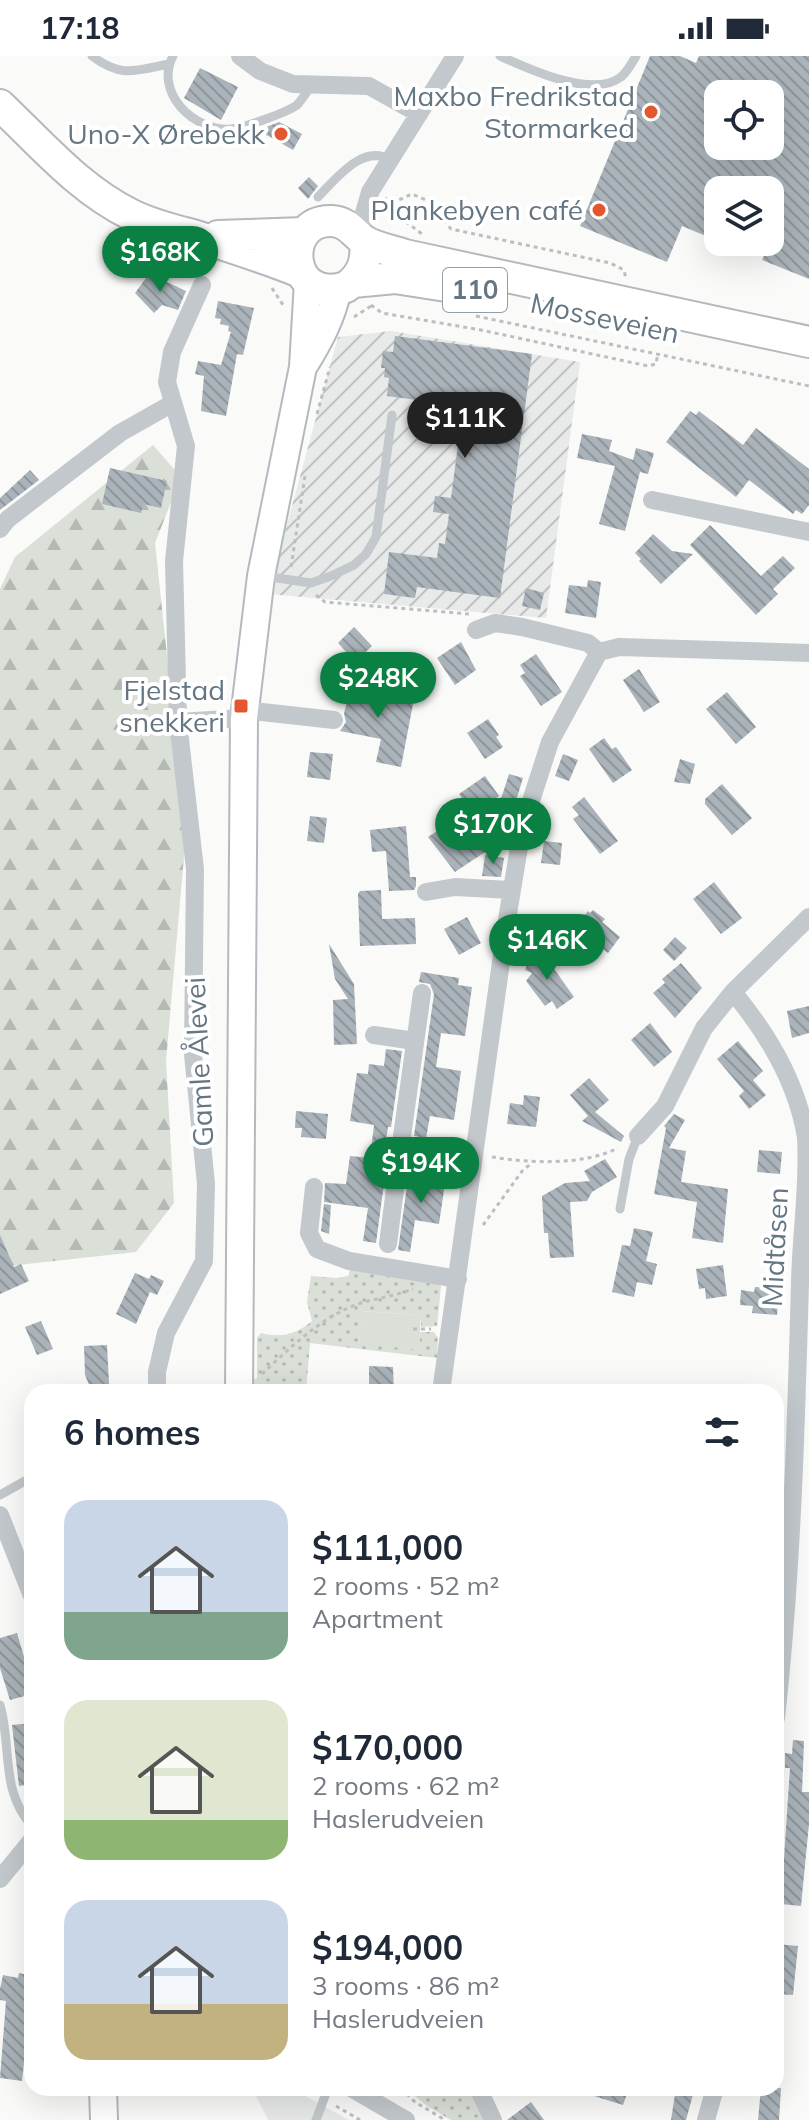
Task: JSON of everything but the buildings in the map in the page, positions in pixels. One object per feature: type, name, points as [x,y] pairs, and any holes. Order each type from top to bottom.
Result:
[{"type":"highway","name":"110","points":[[0,105],[69,172],[98,195],[151,224],[194,236],[304,277],[323,289],[354,292]]},
{"type":"highway","name":"110","points":[[194,236],[304,233],[318,223],[343,223]]},
{"type":"highway","points":[[343,223],[366,256],[354,292]]},
{"type":"highway","name":"Mosseveien","points":[[343,223],[405,255],[808,362]]},
{"type":"highway","points":[[304,233],[297,248],[296,261],[304,277]]},
{"type":"highway","name":"Mosseveien","points":[[354,292],[395,278],[430,282],[808,362]]},
{"type":"main road","name":"Gamle Ålevei","points":[[248,1384],[244,714],[261,576],[303,367],[304,277]]},
{"type":"main road","name":"Gamle Ålevei","points":[[303,367],[334,310],[354,292]]},
{"type":"main road","points":[[103,2096],[104,2120]]},
{"type":"street","points":[[240,56],[272,77],[293,84],[369,86],[419,114]]},
{"type":"street","points":[[343,223],[370,192],[455,56]]},
{"type":"street","points":[[343,223],[370,192]]},
{"type":"street","name":"Gamle Ålevei","points":[[157,1384],[166,1333],[204,1261],[206,1184],[193,1054],[195,869],[178,722],[174,561],[186,446],[167,382],[172,352],[202,285]]},
{"type":"street","points":[[0,529],[8,519],[120,433],[173,403]]},
{"type":"street","points":[[652,500],[809,532]]},
{"type":"street","points":[[476,630],[495,623],[522,627],[588,643],[599,652]]},
{"type":"street","points":[[441,1384],[448,1278],[463,1238],[511,890],[522,829],[550,742],[599,652],[619,647],[809,653]]},
{"type":"street","points":[[178,722],[244,714],[334,720]]},
{"type":"street","points":[[426,892],[455,887],[511,890]]},
{"type":"street","points":[[638,1136],[665,1106],[698,1037],[733,992],[809,917]]},
{"type":"street","name":"Midtåsen","points":[[733,992],[770,1043],[789,1077],[806,1138],[807,1176],[800,1269],[803,1404],[801,1523],[784,1582]]},
{"type":"street","points":[[388,1244],[422,993]]},
{"type":"street","points":[[374,1035],[415,1041]]},
{"type":"street","points":[[399,1158],[473,1162]]},
{"type":"street","points":[[314,1187],[301,1207],[317,1249],[329,1255],[448,1278]]},
{"type":"street","points":[[0,1515],[24,1576]]},
{"type":"street","points":[[0,1879],[24,1850]]},
{"type":"street","points":[[365,2096],[406,2120]]},
{"type":"street","points":[[482,2096],[493,2120]]},
{"type":"street","points":[[706,2120],[713,2096]]},
{"type":"lane","points":[[92,56],[107,68],[131,72],[171,60],[169,89],[176,105],[204,124],[218,128],[234,129],[296,106],[312,85]]},
{"type":"lane","points":[[500,56],[573,85],[611,82],[627,71],[636,56]]},
{"type":"lane","points":[[343,223],[346,168],[368,156],[383,156],[390,160]]},
{"type":"lane","points":[[261,576],[311,583],[354,565],[366,554],[376,537],[392,415]]},
{"type":"lane","points":[[620,1209],[629,1159],[638,1136]]},
{"type":"lane","points":[[0,1495],[24,1482]]},
{"type":"lane","points":[[0,1705],[9,1784],[24,1816]]},
{"type":"lane","points":[[316,2120],[325,2096]]},
{"type":"path","points":[[370,192],[392,203],[401,218],[421,234]]},
{"type":"path","points":[[392,203],[405,195],[418,196],[426,200],[451,229],[610,263],[624,270],[625,280]]},
{"type":"path","points":[[354,292],[378,302]]},
{"type":"path","points":[[350,321],[354,292]]},
{"type":"path","points":[[354,292],[382,313],[481,330],[648,366],[656,364],[658,353]]},
{"type":"path","points":[[475,316],[658,353],[808,362]]},
{"type":"path","points":[[315,425],[334,355]]},
{"type":"path","points":[[290,579],[296,520],[307,465]]},
{"type":"path","points":[[311,583],[320,601],[463,613],[485,617],[495,623]]},
{"type":"path","points":[[473,1162],[586,1159],[610,1152],[638,1136]]},
{"type":"path","points":[[463,1238],[486,1223],[523,1170],[534,1161]]},
{"type":"path","points":[[250,1384],[297,1342],[337,1315],[360,1303],[448,1278]]},
{"type":"path","points":[[409,2096],[445,2120]]},
{"type":"shaded area","points":[[391,331],[580,362],[546,618],[268,594],[338,337]]},
{"type":"shaded area","points":[[256,2096],[306,2096],[349,2120],[268,2120]]},
{"type":"green space","points":[[153,445],[181,477],[155,543],[186,834],[166,1061],[174,1203],[136,1252],[0,1267],[0,589],[15,557]]},
{"type":"green space","points":[[351,1267],[427,1279],[441,1286],[437,1326],[421,1327],[421,1315],[362,1311],[359,1344],[419,1349],[420,1332],[434,1332],[438,1338],[437,1358],[310,1343],[307,1384],[251,1384],[257,1378],[257,1338],[261,1333],[288,1334],[312,1321],[307,1302],[311,1276],[348,1276]]},
{"type":"green space","points":[[361,1311],[421,1315],[419,1349],[359,1345]]},
{"type":"green space","points":[[415,2096],[476,2096],[487,2120],[451,2120]]},
{"type":"place","name":"Maxbo Fredrikstad Stormarked","points":[[651,112]]},
{"type":"place","name":"Uno-X Ørebekk","points":[[281,134]]},
{"type":"place","name":"Plankebyen café","points":[[599,210]]},
{"type":"place","name":"Fjelstad snekkeri","points":[[241,706]]}]
